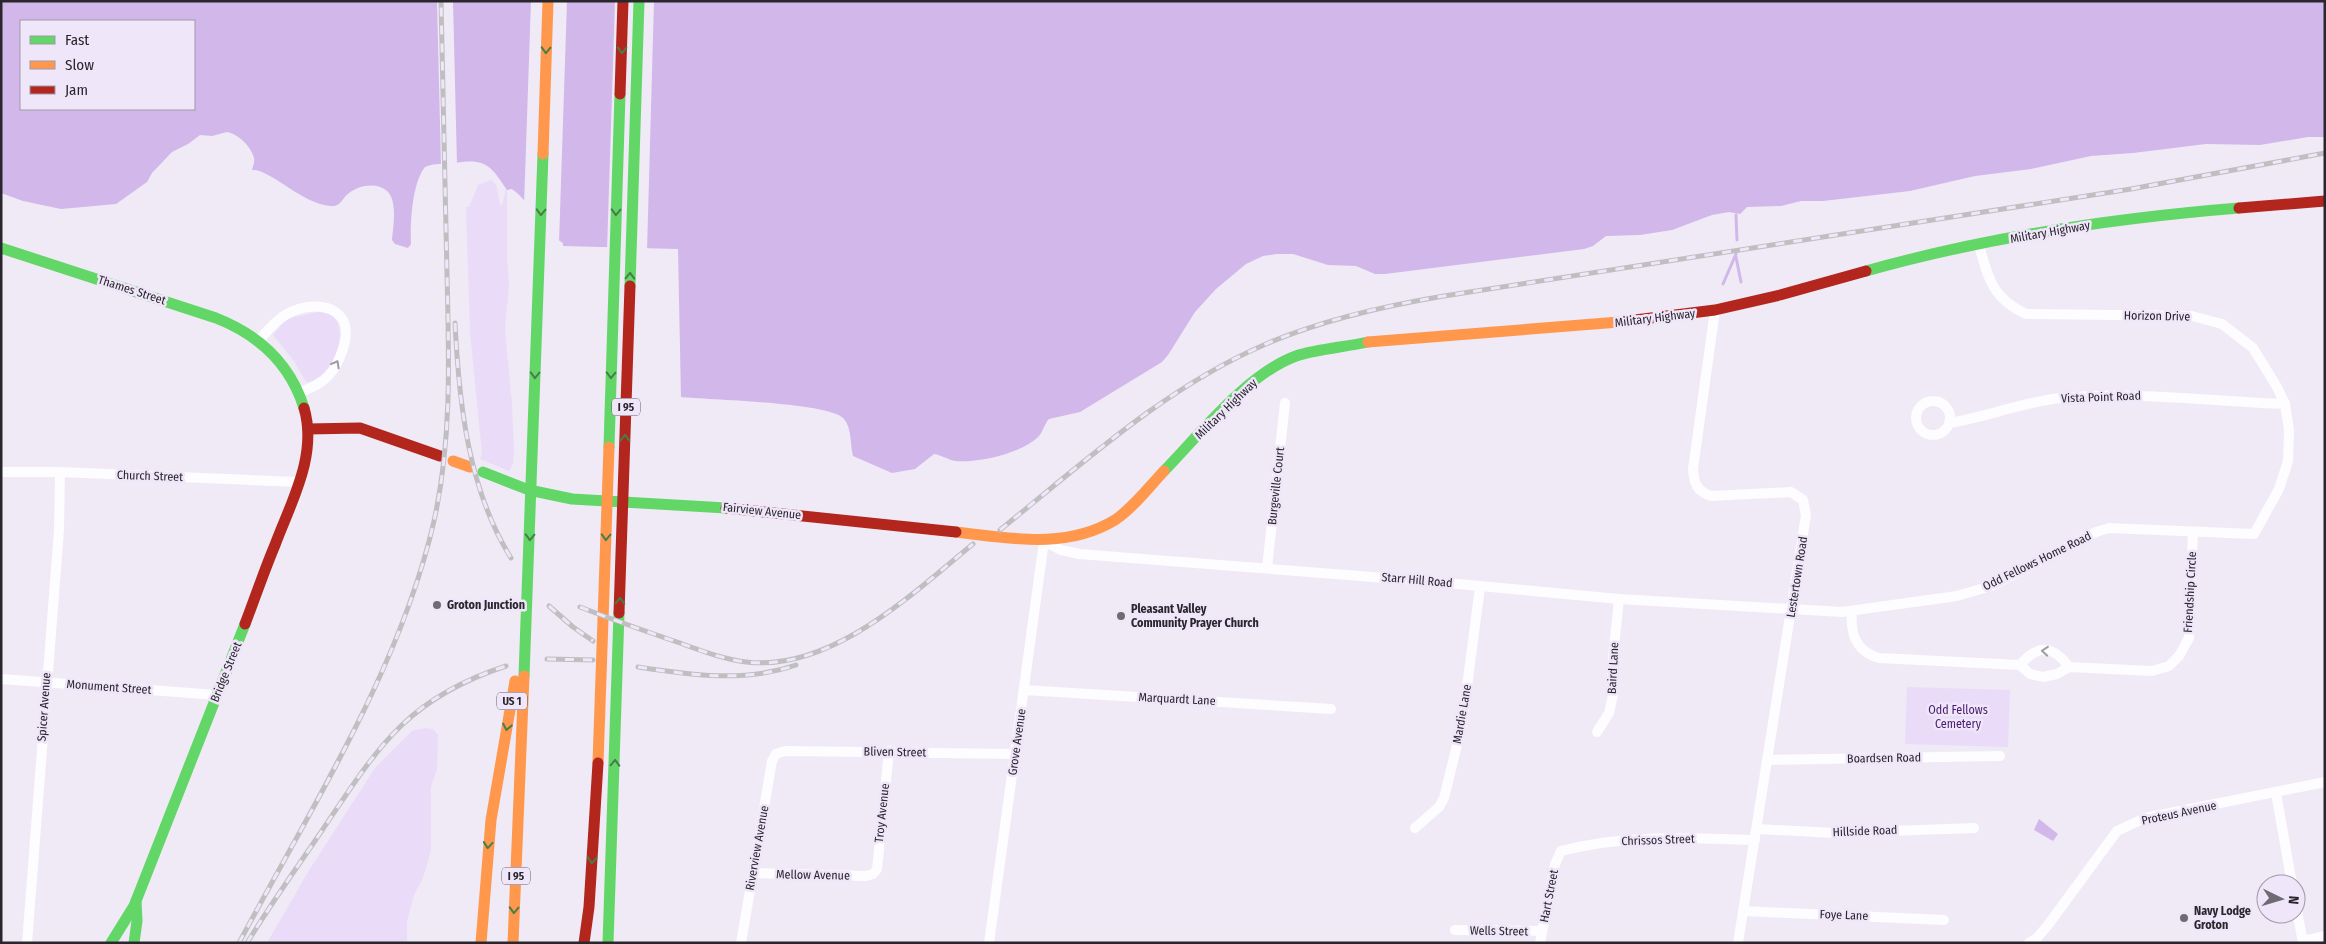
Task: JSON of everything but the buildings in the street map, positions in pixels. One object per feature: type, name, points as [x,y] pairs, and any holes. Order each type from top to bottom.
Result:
[{"type":"main road","name":"I 95","points":[[513,943],[520,809],[548,1]]},
{"type":"main road","points":[[584,943],[596,812],[623,1]]},
{"type":"main road","name":"I 95","points":[[608,943],[639,1]]},
{"type":"main road","name":"Military Highway","points":[[1044,541],[1085,532],[1116,519],[1142,495],[1224,408],[1258,377],[1296,356],[1370,342],[1592,325],[1715,310],[1780,295],[1904,260],[2047,231],[2134,218],[2325,201]]},
{"type":"main road","name":"Thames Street","points":[[1,248],[216,318],[244,329],[259,340]]},
{"type":"main road","name":"Bridge Street","points":[[111,943],[136,901],[217,695],[298,482],[305,458],[308,429],[299,393],[287,369],[259,340]]},
{"type":"main road","points":[[308,429],[360,428],[440,456]]},
{"type":"main road","points":[[453,461],[470,467]]},
{"type":"main road","name":"Fairview Avenue","points":[[484,472],[538,492],[572,499],[726,507],[1044,541]]},
{"type":"main road","name":"US 1","points":[[482,943],[492,808],[517,670],[528,592]]},
{"type":"main road","points":[[134,943],[137,926],[136,901]]},
{"type":"main road","points":[[608,914],[616,943]]},
{"type":"street","name":"Horizon Drive","points":[[1979,245],[1988,278],[1996,292],[2010,306],[2026,314],[2192,316],[2222,324],[2253,348],[2285,404],[2289,430],[2288,460],[2279,489],[2254,534],[2193,532]]},
{"type":"street","points":[[259,340],[282,317],[299,309],[323,306],[336,311],[341,316],[345,322],[346,341],[338,362],[323,381],[299,393]]},
{"type":"street","name":"Lestertown Road","points":[[1715,310],[1693,469],[1697,488],[1711,496],[1791,492],[1803,500],[1806,515],[1738,943]]},
{"type":"street","name":"Vista Point Road","points":[[1949,423],[2013,406],[2058,398],[2092,395],[2136,394],[2184,399],[2285,404]]},
{"type":"street","name":"Burgeville Court","points":[[1267,568],[1285,403]]},
{"type":"street","name":"Church Street","points":[[1,472],[60,472],[298,482]]},
{"type":"street","name":"Spicer Avenue","points":[[27,943],[59,530],[60,472]]},
{"type":"street","name":"Odd Fellows Home Road","points":[[1792,608],[1822,611],[1852,610],[1956,596],[1991,586],[2096,532],[2109,528],[2193,532]]},
{"type":"street","name":"Friendship Circle","points":[[1852,610],[1851,629],[1853,635],[1861,649],[1869,655],[1879,658],[2020,665],[2030,674],[2043,677],[2057,674],[2069,668],[2152,671],[2168,666],[2179,656],[2189,638],[2193,532]]},
{"type":"street","name":"Starr Hill Road","points":[[1044,541],[1070,553],[1267,568],[1619,599],[1792,608]]},
{"type":"street","name":"Grove Avenue","points":[[989,943],[1044,541]]},
{"type":"street","name":"Mardie Lane","points":[[1415,828],[1439,808],[1444,798],[1462,725],[1480,587]]},
{"type":"street","name":"Baird Lane","points":[[1597,732],[1609,713],[1613,695],[1612,668],[1619,599]]},
{"type":"street","points":[[2020,665],[2028,656],[2038,650],[2052,651],[2062,658],[2069,668]]},
{"type":"street","name":"Monument Street","points":[[1,679],[217,695]]},
{"type":"street","name":"Marquardt Lane","points":[[1024,690],[1330,708]]},
{"type":"street","name":"Bliven Street","points":[[776,754],[785,751],[889,751],[1015,754]]},
{"type":"street","name":"Troy Avenue","points":[[873,874],[876,870],[889,751]]},
{"type":"street","name":"Riverview Avenue","points":[[741,943],[772,761],[776,754]]},
{"type":"street","name":"Boardsen Road","points":[[1768,760],[2000,756]]},
{"type":"street","name":"Proteus Avenue","points":[[2029,943],[2037,938],[2048,925],[2117,831],[2145,818],[2325,782]]},
{"type":"street","points":[[2276,793],[2290,874]]},
{"type":"street","name":"Hillside Road","points":[[1756,835],[1974,828]]},
{"type":"street","name":"Chrissos Street","points":[[1561,851],[1589,844],[1618,840],[1756,835]]},
{"type":"street","name":"Hart Street","points":[[1540,943],[1555,864],[1561,851]]},
{"type":"street","name":"Mellow Avenue","points":[[753,873],[866,876],[873,874]]},
{"type":"street","name":"Foye Lane","points":[[1743,911],[1944,920]]},
{"type":"street","points":[[2300,924],[2303,942],[2325,936]]},
{"type":"street","name":"Wells Street","points":[[1455,930],[1542,931]]},
{"type":"green space","points":[[492,180],[497,187],[500,205],[503,203],[506,188],[507,190],[509,283],[505,330],[514,450],[513,464],[509,471],[480,459],[482,454],[470,332],[466,207],[469,207],[478,185]]},
{"type":"green space","points":[[317,312],[330,314],[337,322],[340,333],[338,346],[334,359],[327,371],[317,379],[306,382],[294,361],[273,335],[286,319]]},
{"type":"green space","name":"Odd Fellows Cemetery","points":[[1907,687],[2010,690],[2008,747],[1905,744]]},
{"type":"green space","points":[[425,728],[433,729],[438,735],[437,769],[431,787],[431,850],[423,878],[414,895],[407,921],[407,943],[267,943],[308,872],[375,768],[412,731]]},
{"type":"shaded area","points":[[1,1],[2325,1],[2325,137],[2308,137],[2260,145],[2206,144],[2091,156],[2031,169],[1975,176],[1910,191],[1823,201],[1801,201],[1781,206],[1747,207],[1740,214],[1729,212],[1712,215],[1672,230],[1640,235],[1606,236],[1593,246],[1584,249],[1385,274],[1375,274],[1356,266],[1328,265],[1293,254],[1263,256],[1246,264],[1216,289],[1195,312],[1162,362],[1080,412],[1049,419],[1039,436],[1030,443],[1021,448],[987,459],[956,461],[934,454],[915,469],[892,473],[853,456],[847,423],[834,413],[794,405],[681,397],[678,249],[563,246],[563,243],[547,230],[519,195],[512,189],[507,190],[496,174],[480,162],[435,164],[425,167],[417,183],[412,215],[411,244],[408,248],[395,244],[392,240],[393,201],[383,188],[368,186],[357,188],[337,205],[320,204],[260,171],[252,170],[254,160],[250,149],[240,138],[227,132],[212,136],[200,135],[172,152],[152,173],[147,182],[116,204],[61,209],[23,201],[1,193]]},
{"type":"shaded area","points":[[2039,819],[2058,834],[2053,841],[2034,830]]},
{"type":"pier","points":[[437,1],[453,1],[457,165],[441,166]]},
{"type":"pier","points":[[531,1],[567,1],[559,243],[539,227],[524,205]]},
{"type":"pier","points":[[615,1],[654,1],[647,251],[607,250]]},
{"type":"waterway","points":[[1736,215],[1737,240]]},
{"type":"waterway","points":[[1723,284],[1736,254]]},
{"type":"waterway","points":[[1736,257],[1741,282]]},
{"type":"railway","points":[[239,943],[323,790],[376,685],[399,631],[419,576],[434,521],[444,460],[449,367],[441,1]]},
{"type":"railway","points":[[1000,530],[1127,428],[1194,382],[1266,344],[1331,321],[1376,309],[1444,296],[2131,189],[2325,153]]},
{"type":"railway","points":[[455,323],[459,384],[468,445],[485,503],[496,531],[511,558]]},
{"type":"railway","points":[[580,607],[718,656],[746,662],[778,662],[809,655],[839,642],[868,626],[924,585],[973,544]]},
{"type":"railway","points":[[549,606],[593,641]]},
{"type":"railway","points":[[547,659],[593,660]]},
{"type":"railway","points":[[638,667],[698,675],[737,676],[776,671],[796,665]]},
{"type":"railway","points":[[247,943],[359,776],[397,730],[418,711],[442,694],[471,679],[506,666]]},
{"type":"traffic: fast","points":[[630,286],[639,1]]},
{"type":"traffic: fast","points":[[609,447],[620,94]]},
{"type":"traffic: fast","points":[[524,676],[543,154]]},
{"type":"traffic: fast","points":[[1866,271],[1958,248],[2051,230],[2145,217],[2239,208]]},
{"type":"traffic: fast","points":[[1,248],[216,318],[232,325],[271,352],[290,377],[304,408]]},
{"type":"traffic: fast","points":[[1164,471],[1225,406],[1260,376],[1296,356],[1368,342]]},
{"type":"traffic: fast","points":[[483,472],[529,490],[572,499],[726,508]]},
{"type":"traffic: fast","points":[[608,943],[619,613]]},
{"type":"traffic: fast","points":[[111,943],[134,906],[245,624]]},
{"type":"traffic: fast","points":[[134,943],[137,921],[136,901]]},
{"type":"traffic: slow","points":[[543,154],[548,1]]},
{"type":"traffic: slow","points":[[1368,342],[1619,322]]},
{"type":"traffic: slow","points":[[598,763],[609,447]]},
{"type":"traffic: slow","points":[[453,461],[470,467]]},
{"type":"traffic: slow","points":[[956,532],[1037,540],[1077,535],[1096,529],[1122,515],[1164,471]]},
{"type":"traffic: slow","points":[[513,943],[524,676]]},
{"type":"traffic: slow","points":[[481,943],[491,820],[515,681]]},
{"type":"traffic: jam","points":[[620,94],[623,1]]},
{"type":"traffic: jam","points":[[2239,208],[2325,201]]},
{"type":"traffic: jam","points":[[1619,322],[1715,310],[1780,295],[1866,271]]},
{"type":"traffic: jam","points":[[619,613],[630,286]]},
{"type":"traffic: jam","points":[[245,624],[301,478],[308,443],[304,408]]},
{"type":"traffic: jam","points":[[308,429],[360,428],[440,456]]},
{"type":"traffic: jam","points":[[726,508],[956,532]]},
{"type":"traffic: jam","points":[[584,943],[589,907],[598,763]]},
{"type":"place","name":"Groton Junction","points":[[437,605]]},
{"type":"place","name":"Pleasant Valley Community Prayer Church","points":[[1121,616]]},
{"type":"place","name":"Navy Lodge Groton","points":[[2184,918]]}]
